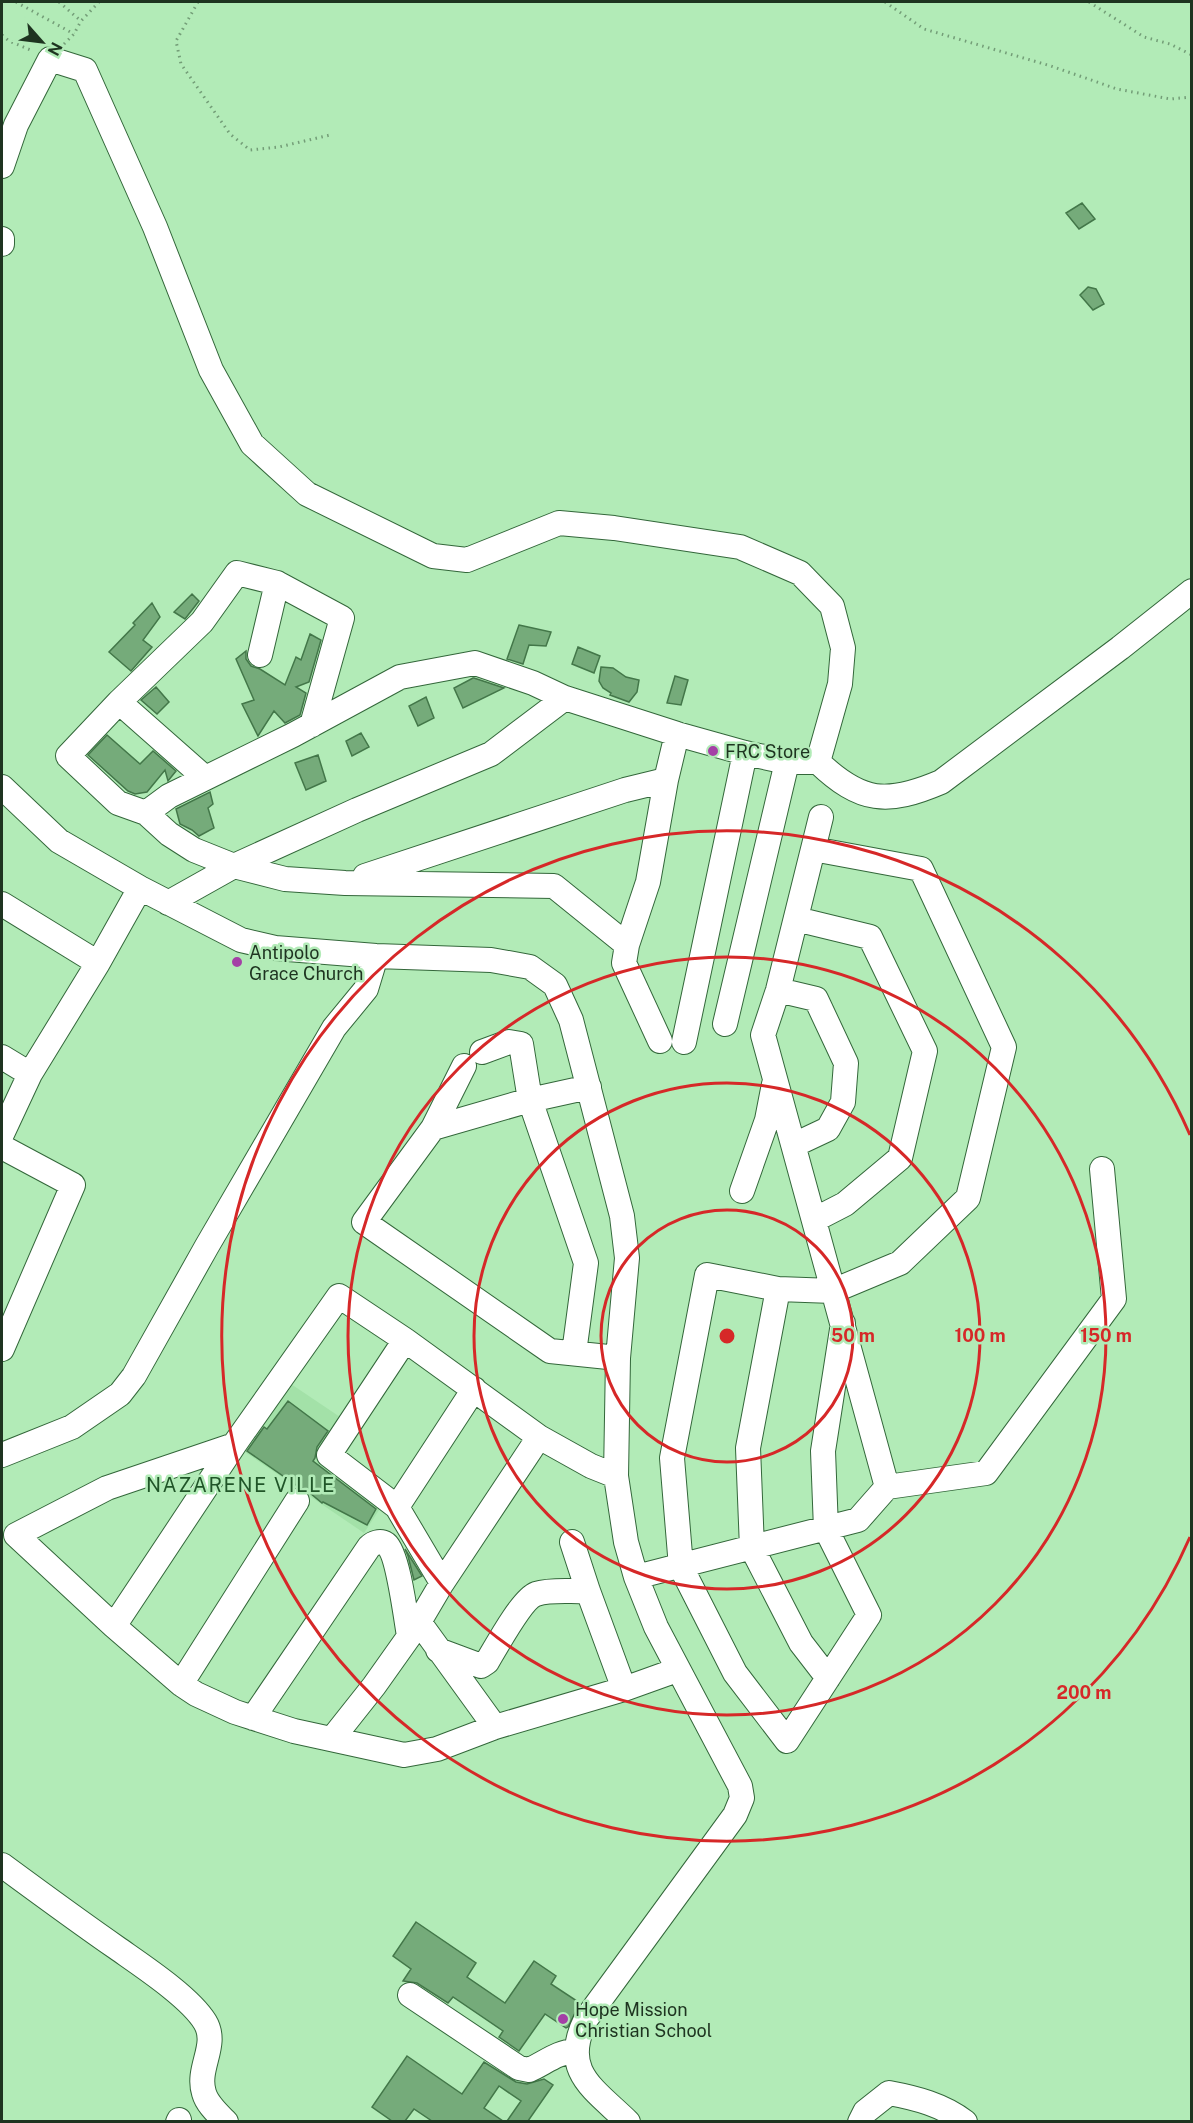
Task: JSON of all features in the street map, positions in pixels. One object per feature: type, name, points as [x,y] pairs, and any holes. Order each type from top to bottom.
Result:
[{"type":"street","points":[[2,166],[16,125],[50,59],[85,70],[155,227],[211,370],[252,444],[307,494],[433,556],[467,560],[559,523],[614,528],[740,547],[800,573],[832,606],[843,648],[840,684],[818,762]]},
{"type":"street","points":[[2,239],[2,244]]},
{"type":"street","points":[[312,725],[342,618],[277,582],[237,573],[202,622],[119,702],[68,756],[118,803],[147,813],[169,834],[194,850],[234,866],[285,879],[345,883],[554,886],[627,945]]},
{"type":"street","points":[[260,655],[277,582]]},
{"type":"street","points":[[147,813],[169,796],[204,777],[312,725],[400,677],[475,663],[533,683],[565,698],[677,734],[787,762],[818,762],[836,780],[862,795],[886,797],[917,793],[941,783],[1191,591]]},
{"type":"street","points":[[168,903],[234,866],[357,810],[491,754],[565,698]]},
{"type":"street","points":[[119,702],[204,777]]},
{"type":"street","points":[[660,1041],[624,963],[627,945],[648,882],[666,780],[677,734]]},
{"type":"street","points":[[684,1042],[745,753]]},
{"type":"street","points":[[725,1024],[787,762]]},
{"type":"street","points":[[345,883],[625,789],[666,780]]},
{"type":"street","points":[[2,787],[59,841],[140,888],[241,939],[276,948],[376,956],[491,960],[530,967],[555,985],[572,1020],[622,1216],[627,1258],[618,1358],[616,1476],[626,1542],[636,1577],[656,1627],[740,1786],[742,1798],[735,1815],[586,2019],[578,2035],[576,2051],[579,2067],[586,2081],[628,2121]]},
{"type":"street","points":[[821,817],[778,990],[763,1035],[887,1487]]},
{"type":"street","points":[[813,849],[921,869],[1004,1047],[968,1198],[900,1263],[833,1292],[778,1289],[707,1275],[672,1458],[681,1567],[735,1673],[786,1741],[869,1615],[826,1529],[823,1451],[843,1323]]},
{"type":"street","points":[[2,1134],[30,1074],[98,963],[140,888]]},
{"type":"street","points":[[2,904],[98,963]]},
{"type":"street","points":[[795,919],[870,937],[925,1051],[900,1158],[845,1204],[814,1220]]},
{"type":"street","points":[[2,1455],[72,1427],[120,1394],[134,1376],[334,1028],[366,988],[376,956]]},
{"type":"street","points":[[778,990],[816,999],[846,1063],[843,1102],[828,1130],[794,1145]]},
{"type":"street","points":[[574,1353],[586,1263],[530,1100],[521,1044],[508,1042],[473,1059],[433,1128],[364,1222],[550,1352],[618,1358]]},
{"type":"street","points":[[2,1057],[30,1074]]},
{"type":"street","points":[[742,1191],[767,1120],[775,1079]]},
{"type":"street","points":[[433,1128],[530,1100],[589,1087]]},
{"type":"street","points":[[2,1148],[73,1185],[2,1349]]},
{"type":"street","points":[[636,1577],[858,1520],[887,1487],[986,1473],[1114,1299],[1102,1169]]},
{"type":"street","points":[[778,1289],[748,1448],[752,1548],[801,1643],[828,1678]]},
{"type":"street","points":[[114,1626],[234,1445],[339,1296],[405,1340],[539,1437],[591,1466],[616,1476]]},
{"type":"street","points":[[405,1340],[329,1455],[397,1507],[442,1583]]},
{"type":"street","points":[[397,1507],[474,1389]]},
{"type":"street","points":[[332,1739],[374,1686],[414,1629],[539,1437]]},
{"type":"street","points":[[234,1445],[107,1488],[16,1535],[114,1626],[181,1684],[196,1694],[234,1712],[294,1731],[404,1755],[437,1749],[495,1727],[624,1689],[677,1670]]},
{"type":"street","points":[[181,1684],[297,1501]]},
{"type":"street","points":[[253,1718],[369,1547],[381,1542],[387,1544],[391,1550],[414,1629],[438,1650],[495,1727]]},
{"type":"street","points":[[572,1542],[624,1689]]},
{"type":"street","points":[[438,1650],[481,1666],[487,1662],[524,1604],[532,1596],[543,1593],[588,1591]]},
{"type":"street","points":[[2,1865],[153,1973],[198,2014],[210,2033],[210,2047],[201,2080],[204,2094],[212,2108],[226,2121]]},
{"type":"street","points":[[410,1995],[519,2068],[529,2070],[565,2051],[576,2051]]},
{"type":"street","points":[[860,2121],[865,2112],[889,2093],[918,2098],[965,2121]]},
{"type":"path","points":[[16,2],[74,34]]},
{"type":"path","points":[[59,2],[81,21]]},
{"type":"path","points":[[2,35],[9,41],[50,59],[74,34],[81,21],[99,2]]},
{"type":"path","points":[[198,2],[176,41],[181,64],[230,134],[250,150],[279,147],[330,135]]},
{"type":"path","points":[[885,2],[924,30],[1051,66],[1117,89],[1170,99],[1191,97]]},
{"type":"path","points":[[1089,2],[1144,37],[1170,45],[1191,55]]},
{"type":"shaded area","points":[[291,1384],[346,1421],[321,1457],[385,1501],[364,1533],[245,1452]]},
{"type":"building","points":[[1082,203],[1095,219],[1079,229],[1066,213]]},
{"type":"building","points":[[1088,287],[1096,289],[1104,304],[1093,310],[1080,295]]},
{"type":"building","points":[[192,594],[199,601],[185,619],[174,612]]},
{"type":"building","points":[[152,603],[160,617],[143,640],[152,647],[131,671],[109,652]]},
{"type":"building","points":[[519,625],[551,632],[546,646],[529,645],[523,664],[507,659]]},
{"type":"building","points":[[310,634],[321,640],[309,682],[296,687],[306,693],[300,715],[285,723],[274,711],[258,736],[242,704],[254,700],[236,659],[246,651],[246,659],[251,666],[285,685],[296,657],[301,660]]},
{"type":"building","points":[[578,647],[600,656],[594,673],[572,664]]},
{"type":"building","points":[[601,667],[613,668],[626,677],[639,680],[637,692],[629,702],[610,695],[611,693],[603,688],[599,681]]},
{"type":"building","points":[[675,676],[688,680],[681,705],[667,703]]},
{"type":"building","points":[[473,678],[504,688],[463,708],[454,688]]},
{"type":"building","points":[[156,687],[169,702],[157,714],[141,700]]},
{"type":"building","points":[[426,697],[434,718],[418,726],[409,706]]},
{"type":"building","points":[[361,733],[369,747],[352,756],[346,741]]},
{"type":"building","points":[[107,735],[140,764],[153,751],[176,771],[168,781],[165,770],[147,792],[135,794],[128,791],[88,755]]},
{"type":"building","points":[[318,755],[326,781],[306,790],[295,763]]},
{"type":"building","points":[[210,792],[213,804],[208,808],[214,828],[199,836],[180,824],[176,809]]},
{"type":"building","points":[[288,1401],[328,1431],[317,1447],[313,1461],[376,1509],[367,1525],[322,1503],[305,1489],[247,1451],[264,1427],[267,1429]]},
{"type":"building","points":[[405,1549],[422,1576],[414,1580],[408,1556]]},
{"type":"building","points":[[416,1922],[476,1963],[467,1977],[505,2003],[534,1961],[556,1976],[551,1984],[580,2003],[568,2027],[566,2028],[545,2014],[519,2051],[499,2037],[503,2031],[453,1997],[448,2003],[417,1983],[403,1981],[411,1969],[393,1956]]},
{"type":"building","points":[[407,2056],[462,2094],[484,2062],[516,2082],[527,2084],[544,2079],[553,2085],[528,2121],[507,2121],[521,2101],[499,2086],[484,2108],[503,2121],[432,2121],[414,2109],[405,2121],[392,2121],[372,2107]]},
{"type":"place","name":"FRC Store","points":[[713,751]]},
{"type":"place","name":"Antipolo Grace Church","points":[[237,962]]},
{"type":"place","name":"Hope Mission Christian School","points":[[563,2019]]},
{"type":"district","name":"NAZARENE VILLE","points":[[241,1485]]}]
